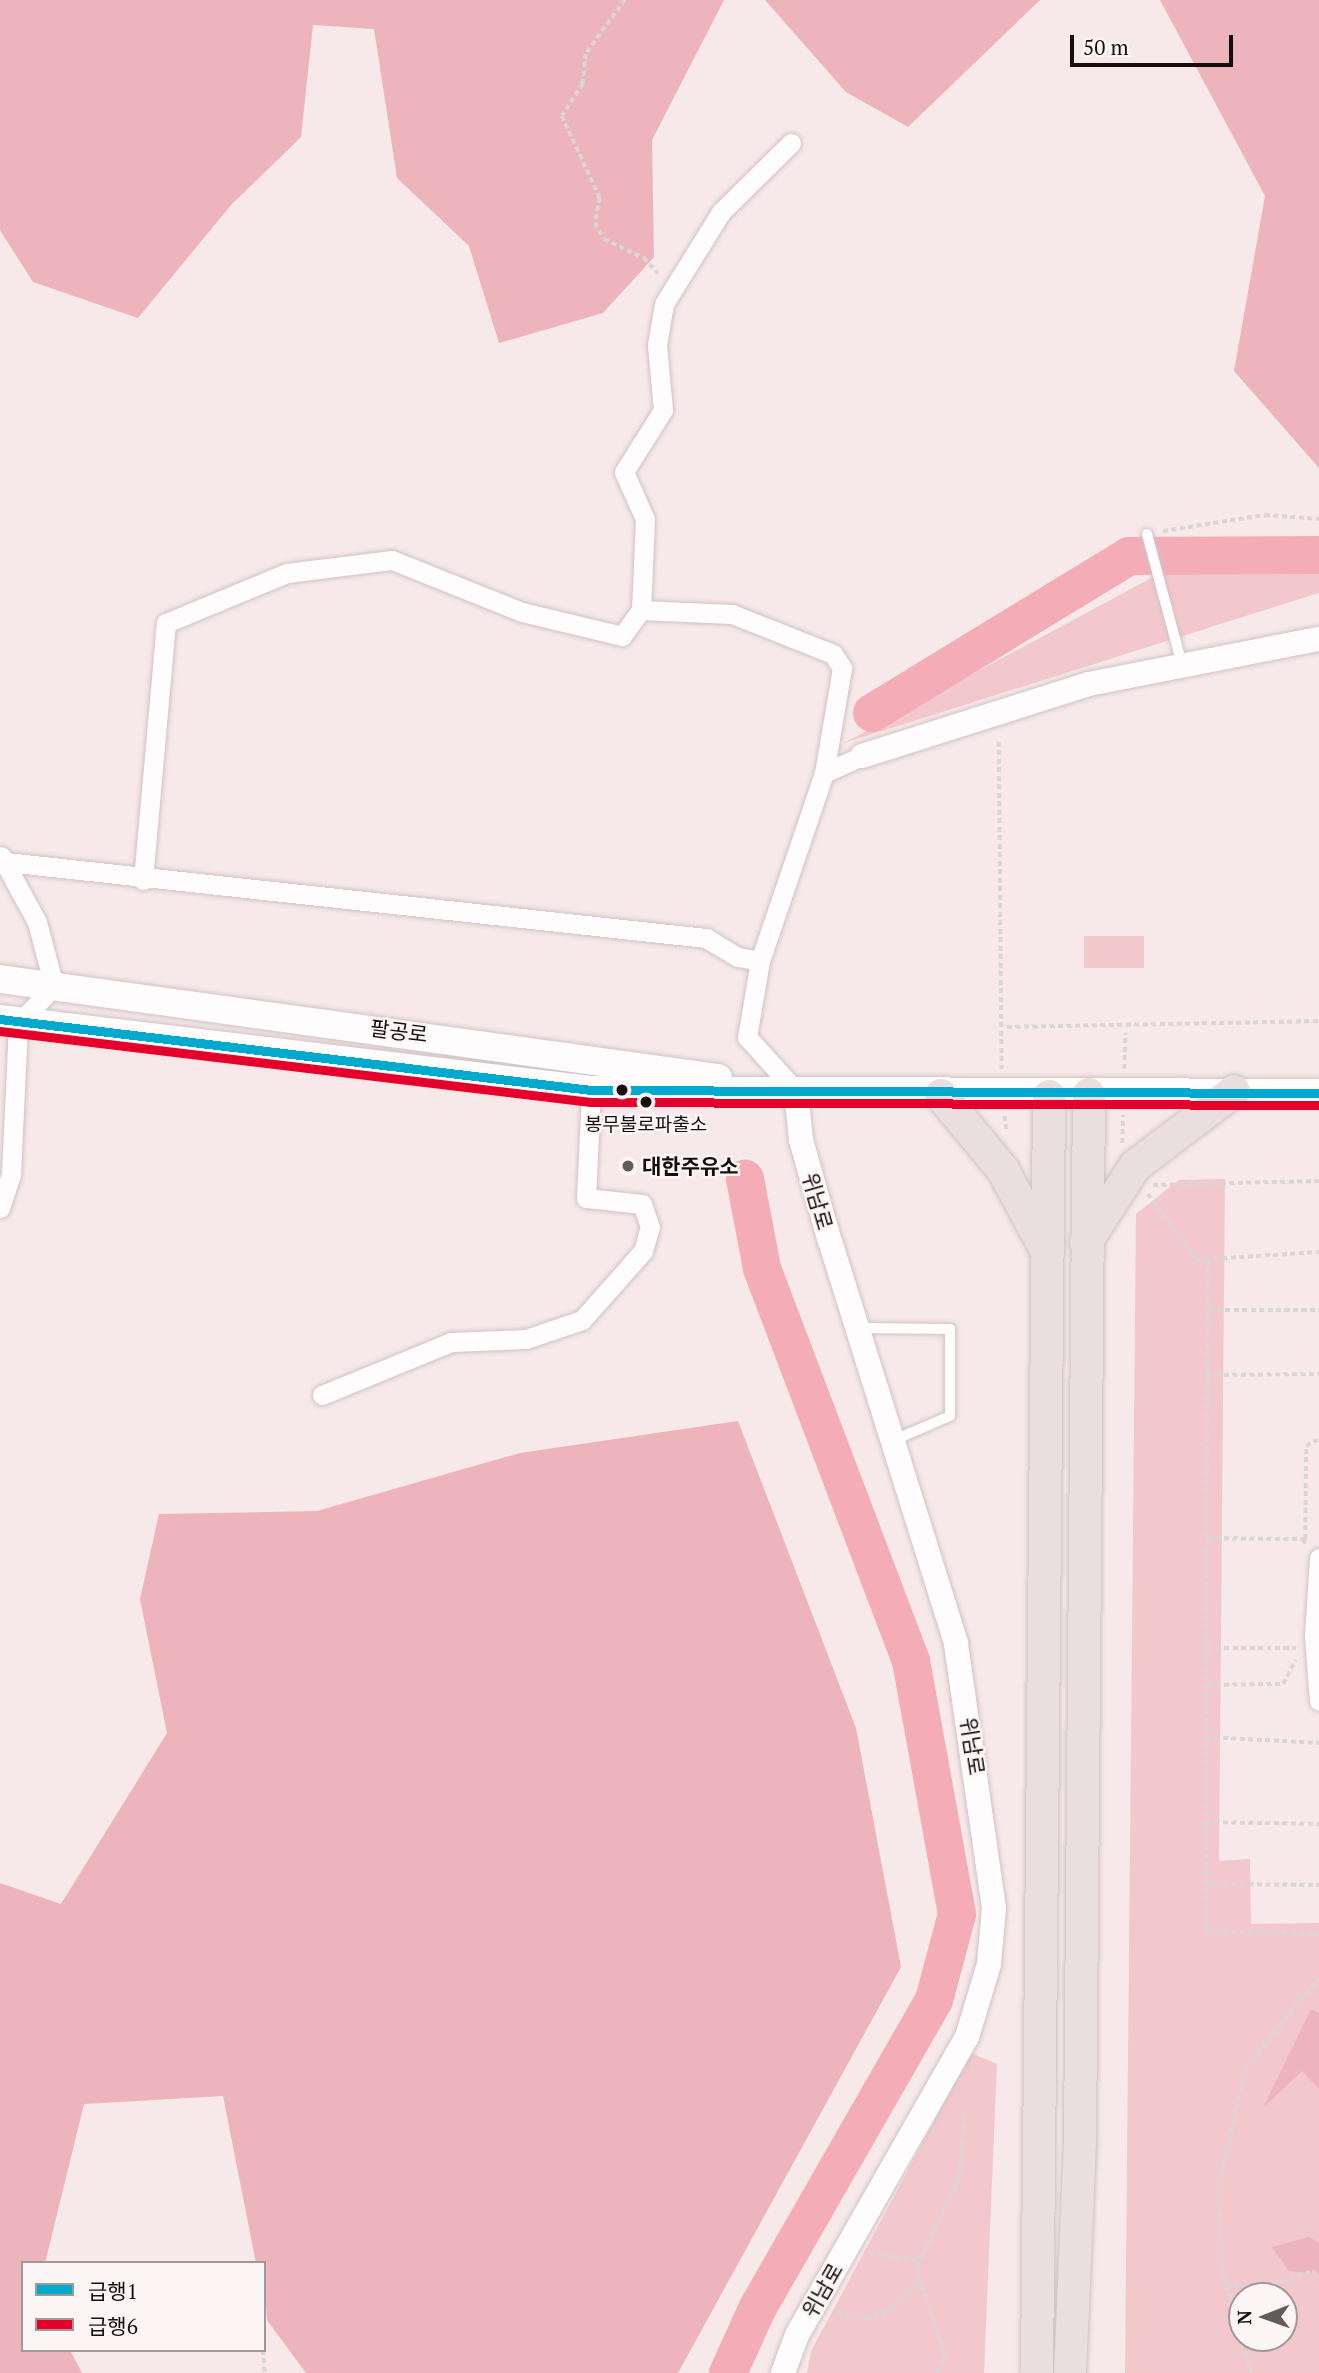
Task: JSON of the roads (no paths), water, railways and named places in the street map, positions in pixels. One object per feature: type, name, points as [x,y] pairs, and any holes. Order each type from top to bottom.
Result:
[{"type":"highway","points":[[1085,1243],[1135,1166],[1234,1091]]},
{"type":"highway","points":[[1070,2373],[1069,2292],[1080,2141],[1085,1243],[1089,1094]]},
{"type":"highway","points":[[941,1095],[1003,1170],[1048,1254]]},
{"type":"highway","points":[[1037,2373],[1049,1096]]},
{"type":"highway","points":[[1069,2292],[1080,2373]]},
{"type":"highway","points":[[1027,2373],[1036,2325]]},
{"type":"main road","name":"팔공로","points":[[0,979],[588,1055],[796,1091]]},
{"type":"main road","name":"팔공로","points":[[9,1022],[591,1090],[1049,1096],[1234,1091],[1319,1093]]},
{"type":"street","points":[[143,880],[166,624],[287,573],[392,560],[522,612],[622,636],[641,610],[645,519],[624,472],[663,410],[657,345],[664,304],[721,212],[791,143]]},
{"type":"street","points":[[641,610],[732,614],[833,654],[842,668],[824,774],[760,961],[747,1037],[796,1091]]},
{"type":"street","points":[[824,774],[862,756],[1089,684],[1319,639]]},
{"type":"street","points":[[3,858],[143,880],[706,938],[738,957],[760,961]]},
{"type":"street","points":[[0,1208],[11,1174],[9,1022],[54,986],[37,922],[3,858]]},
{"type":"street","points":[[322,1395],[451,1342],[526,1339],[582,1320],[643,1251],[650,1227],[642,1204],[586,1198],[591,1090]]},
{"type":"street","name":"위남로","points":[[783,2373],[797,2335],[967,2037],[989,1964],[994,1908],[956,1643],[800,1140],[796,1091]]},
{"type":"street","points":[[1311,1555],[1305,1644],[1319,1701]]},
{"type":"lane","points":[[1147,534],[1182,666]]},
{"type":"lane","points":[[857,1328],[950,1329],[950,1416],[892,1440]]},
{"type":"waterway","points":[[872,713],[1129,556],[1319,555]]},
{"type":"waterway","points":[[728,2373],[757,2309],[934,2000],[957,1914],[911,1661],[762,1268],[745,1179]]},
{"type":"place","name":"봉무불로파출소","points":[[646,1102]]},
{"type":"place","name":"대한주유소","points":[[628,1166]]}]
